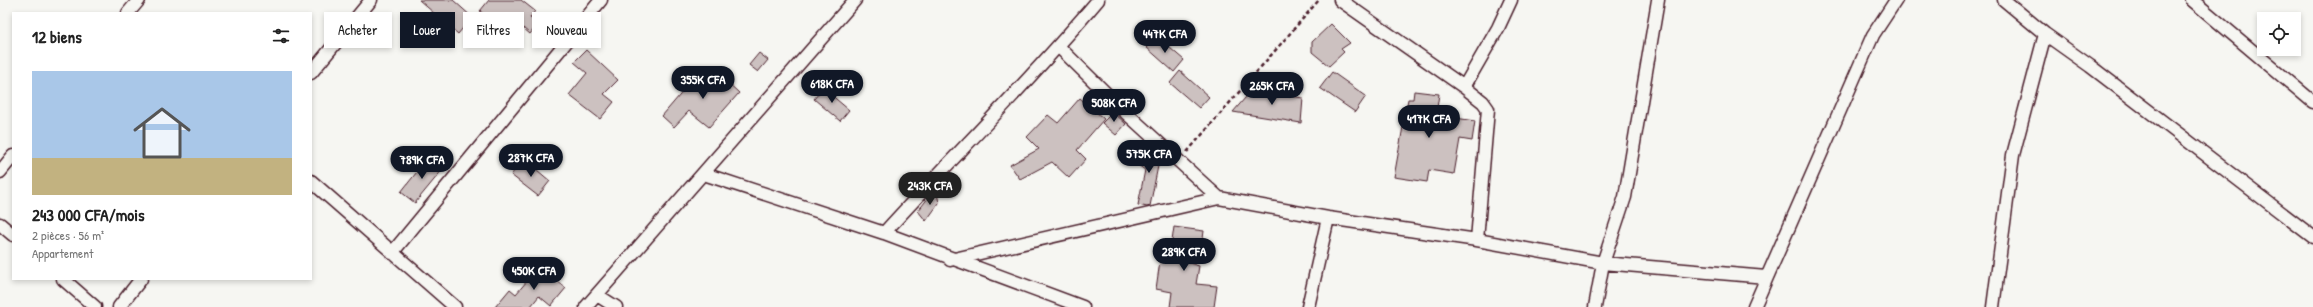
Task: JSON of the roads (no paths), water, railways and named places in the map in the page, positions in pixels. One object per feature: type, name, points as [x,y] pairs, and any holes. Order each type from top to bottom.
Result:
[{"type":"street","points":[[129,12],[139,0]]},
{"type":"street","points":[[312,72],[370,0]]},
{"type":"street","points":[[392,254],[601,0]]},
{"type":"street","points":[[586,307],[855,0]]},
{"type":"street","points":[[884,234],[1059,46],[1098,0]]},
{"type":"street","points":[[1340,0],[1464,87],[1483,102],[1488,109],[1477,240]]},
{"type":"street","points":[[1464,87],[1498,28],[1511,0]]},
{"type":"street","points":[[1754,307],[1873,35],[1896,0]]},
{"type":"street","points":[[2004,0],[2045,34],[2103,76],[2313,237]]},
{"type":"street","points":[[2192,0],[2312,99]]},
{"type":"street","points":[[1595,307],[1603,263],[1625,197],[1656,1]]},
{"type":"street","points":[[1993,307],[2013,155],[2045,34]]},
{"type":"street","points":[[1059,46],[1124,111],[1180,160],[1219,198]]},
{"type":"street","points":[[0,172],[12,157]]},
{"type":"street","points":[[704,174],[884,234],[950,260],[1083,307]]},
{"type":"street","points":[[312,182],[392,254],[455,307]]},
{"type":"street","points":[[950,260],[1219,198],[1328,218],[1477,240],[1603,263],[1766,277]]},
{"type":"street","points":[[1308,307],[1328,218]]},
{"type":"street","points":[[0,224],[12,234]]},
{"type":"street","points":[[64,280],[94,307]]},
{"type":"street","points":[[119,307],[140,280]]},
{"type":"street","points":[[597,295],[616,307]]}]
